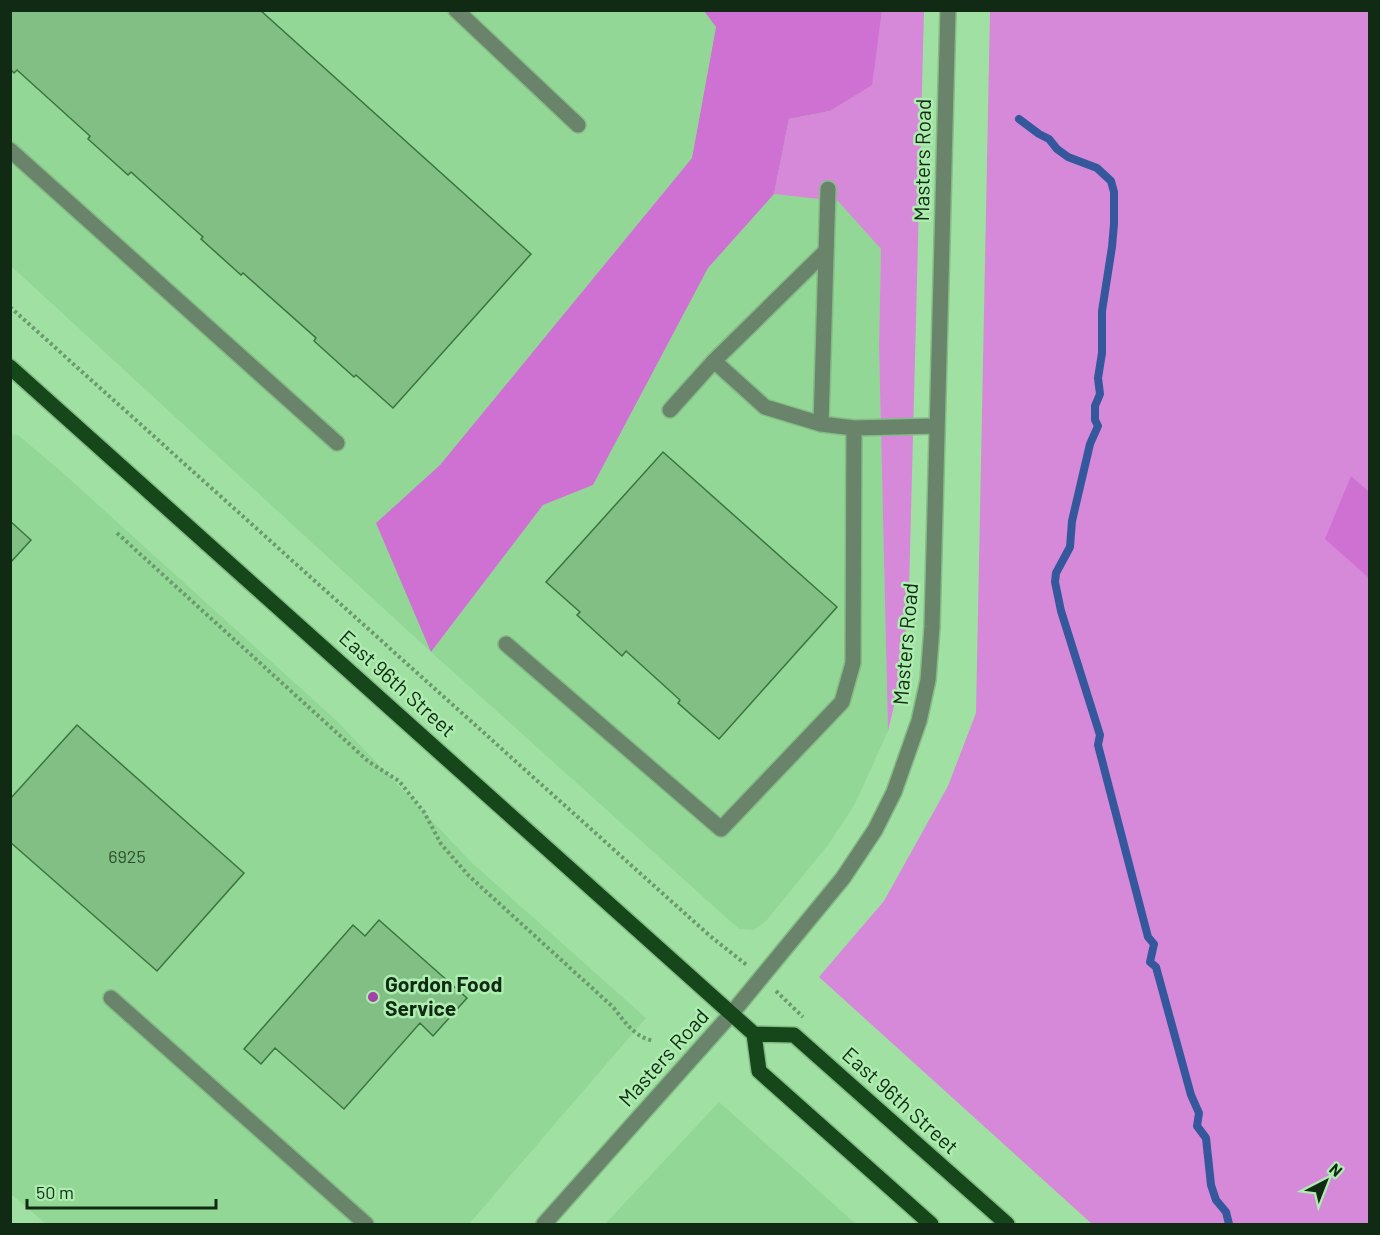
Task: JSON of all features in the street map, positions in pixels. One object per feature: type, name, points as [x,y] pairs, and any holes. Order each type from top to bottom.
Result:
[{"type":"main road","name":"East 96th Street","points":[[10,367],[754,1034],[794,1035],[1007,1224]]},
{"type":"main road","points":[[754,1034],[759,1071],[931,1224]]},
{"type":"street","points":[[456,10],[578,125]]},
{"type":"street","name":"Masters Road","points":[[544,1224],[732,1013],[843,878],[875,830],[894,792],[919,722],[928,680],[932,627],[948,10]]},
{"type":"street","points":[[10,150],[337,443]]},
{"type":"street","points":[[821,424],[828,189]]},
{"type":"street","points":[[670,410],[714,361],[826,251]]},
{"type":"street","points":[[714,361],[765,407],[821,424],[854,428],[937,426]]},
{"type":"street","points":[[506,644],[721,829],[842,702],[853,663],[854,428]]},
{"type":"street","points":[[111,998],[366,1224]]},
{"type":"path","points":[[10,307],[812,1025]]},
{"type":"path","points":[[117,533],[369,762],[399,781],[424,812],[441,844],[469,876],[613,1007],[632,1030],[645,1039],[654,1041]]},
{"type":"shaded area","points":[[10,11],[704,11],[716,26],[692,158],[440,465],[376,523],[432,651],[543,505],[593,485],[708,268],[774,194],[838,200],[881,248],[879,347],[888,731],[855,804],[828,845],[766,921],[754,930],[739,929],[431,652],[11,266]]},
{"type":"shaded area","points":[[704,11],[882,11],[872,85],[830,111],[789,119],[774,194],[708,268],[593,485],[543,505],[431,652],[376,523],[440,465],[692,158],[716,27]]},
{"type":"shaded area","points":[[882,11],[924,11],[909,590],[902,672],[888,731],[879,346],[881,249],[838,201],[774,194],[789,119],[830,111],[871,85]]},
{"type":"shaded area","points":[[990,11],[1369,11],[1369,1224],[1092,1224],[819,977],[884,901],[948,786],[976,713]]},
{"type":"shaded area","points":[[11,434],[18,435],[63,473],[338,722],[471,862],[646,1018],[469,1224],[46,1224],[11,1194]]},
{"type":"shaded area","points":[[1351,476],[1369,492],[1369,578],[1325,539]]},
{"type":"shaded area","points":[[719,1102],[856,1224],[605,1224]]},
{"type":"building","points":[[10,10],[260,10],[531,254],[393,408],[314,341],[316,338],[243,273],[241,275],[131,172],[128,175],[88,139],[90,136],[17,70],[14,73],[10,69]]},
{"type":"building","points":[[663,452],[837,607],[719,739],[678,703],[680,700],[626,651],[622,656],[577,615],[580,612],[546,582]]},
{"type":"building","points":[[10,521],[31,540],[10,563]]},
{"type":"building","points":[[77,725],[244,873],[157,971],[10,842],[10,799]]},
{"type":"building","points":[[379,920],[467,998],[433,1036],[420,1023],[344,1109],[275,1048],[261,1064],[244,1049],[353,925],[365,936]]},
{"type":"waterway","points":[[1019,119],[1049,139],[1068,157],[1097,168],[1111,181],[1114,192],[1112,247],[1102,311],[1102,353],[1098,378],[1100,394],[1095,406],[1095,420],[1098,426],[1090,444],[1072,521],[1070,547],[1056,573],[1055,582],[1061,611],[1100,735],[1098,745],[1148,937],[1154,944],[1150,962],[1156,967],[1191,1095],[1199,1113],[1197,1126],[1206,1138],[1211,1185],[1216,1200],[1226,1212],[1229,1224]]},
{"type":"place","name":"Gordon Food Service","points":[[373,997]]}]
